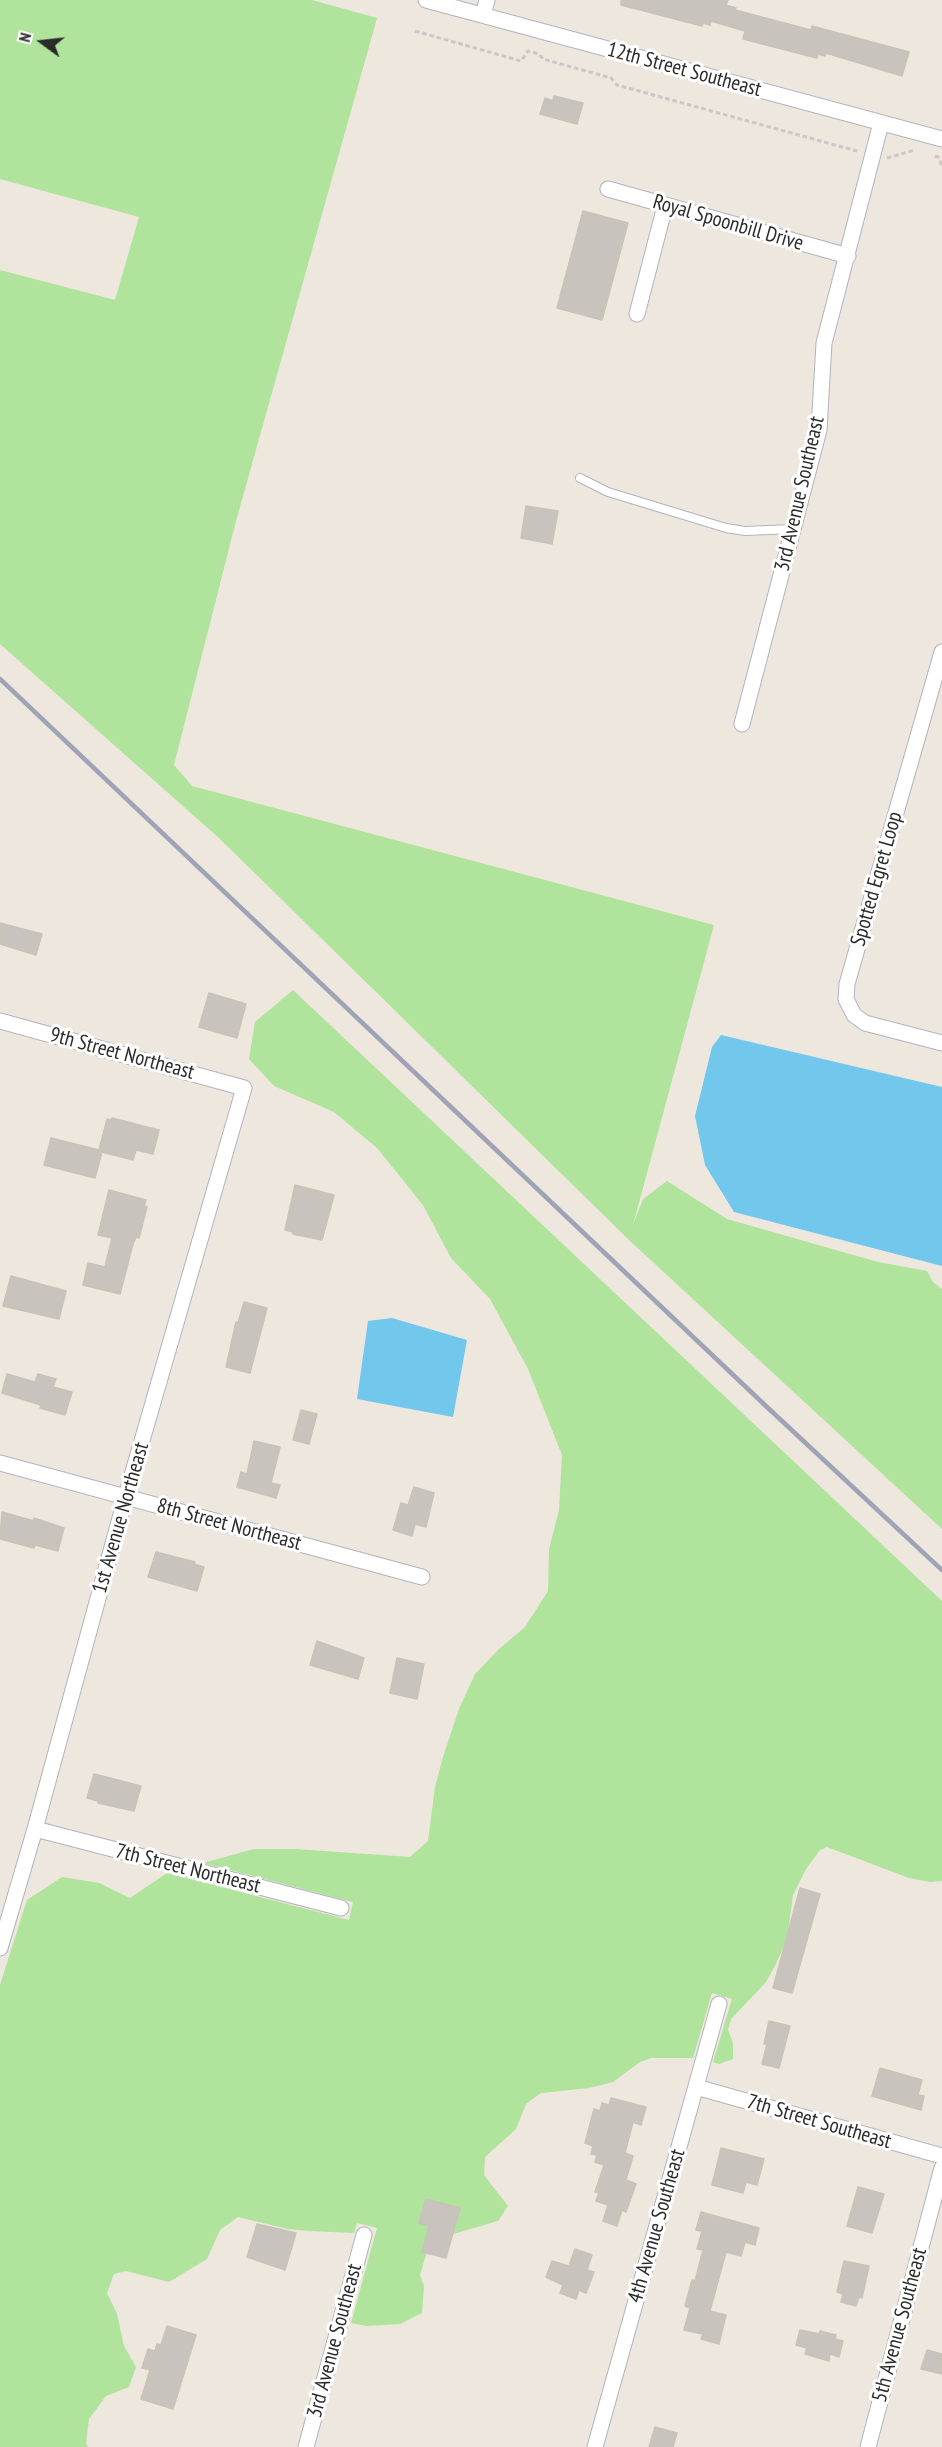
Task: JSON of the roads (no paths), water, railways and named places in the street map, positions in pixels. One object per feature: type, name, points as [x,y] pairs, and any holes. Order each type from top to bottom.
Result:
[{"type":"street","name":"12th Street Southeast","points":[[426,0],[942,139]]},
{"type":"street","points":[[483,15],[487,0]]},
{"type":"street","name":"3rd Avenue Southeast","points":[[742,724],[819,430],[824,343],[881,123]]},
{"type":"street","name":"Royal Spoonbill Drive","points":[[608,189],[848,256]]},
{"type":"street","points":[[637,314],[665,206]]},
{"type":"street","name":"Spotted Egret Loop","points":[[942,652],[851,972],[846,999],[854,1015],[865,1023],[942,1043]]},
{"type":"street","name":"9th Street Northeast","points":[[0,1021],[244,1088]]},
{"type":"street","name":"1st Avenue Northeast","points":[[0,1948],[126,1496],[244,1088]]},
{"type":"street","name":"8th Street Northeast","points":[[0,1463],[422,1578]]},
{"type":"street","name":"7th Street Northeast","points":[[35,1829],[341,1908]]},
{"type":"street","name":"4th Avenue Southeast","points":[[596,2447],[719,2004]]},
{"type":"street","name":"7th Street Southeast","points":[[696,2087],[942,2156]]},
{"type":"street","name":"5th Avenue Southeast","points":[[868,2447],[942,2169]]},
{"type":"street","name":"3rd Avenue Southeast","points":[[306,2447],[364,2235]]},
{"type":"lane","points":[[580,478],[608,492],[726,528],[745,531],[793,530]]},
{"type":"water","points":[[721,1035],[942,1087],[942,1266],[734,1212],[705,1165],[695,1116],[712,1047]]},
{"type":"water","points":[[392,1318],[467,1340],[453,1417],[357,1399],[368,1321]]},
{"type":"railway","points":[[0,679],[768,1408],[942,1570]]}]
